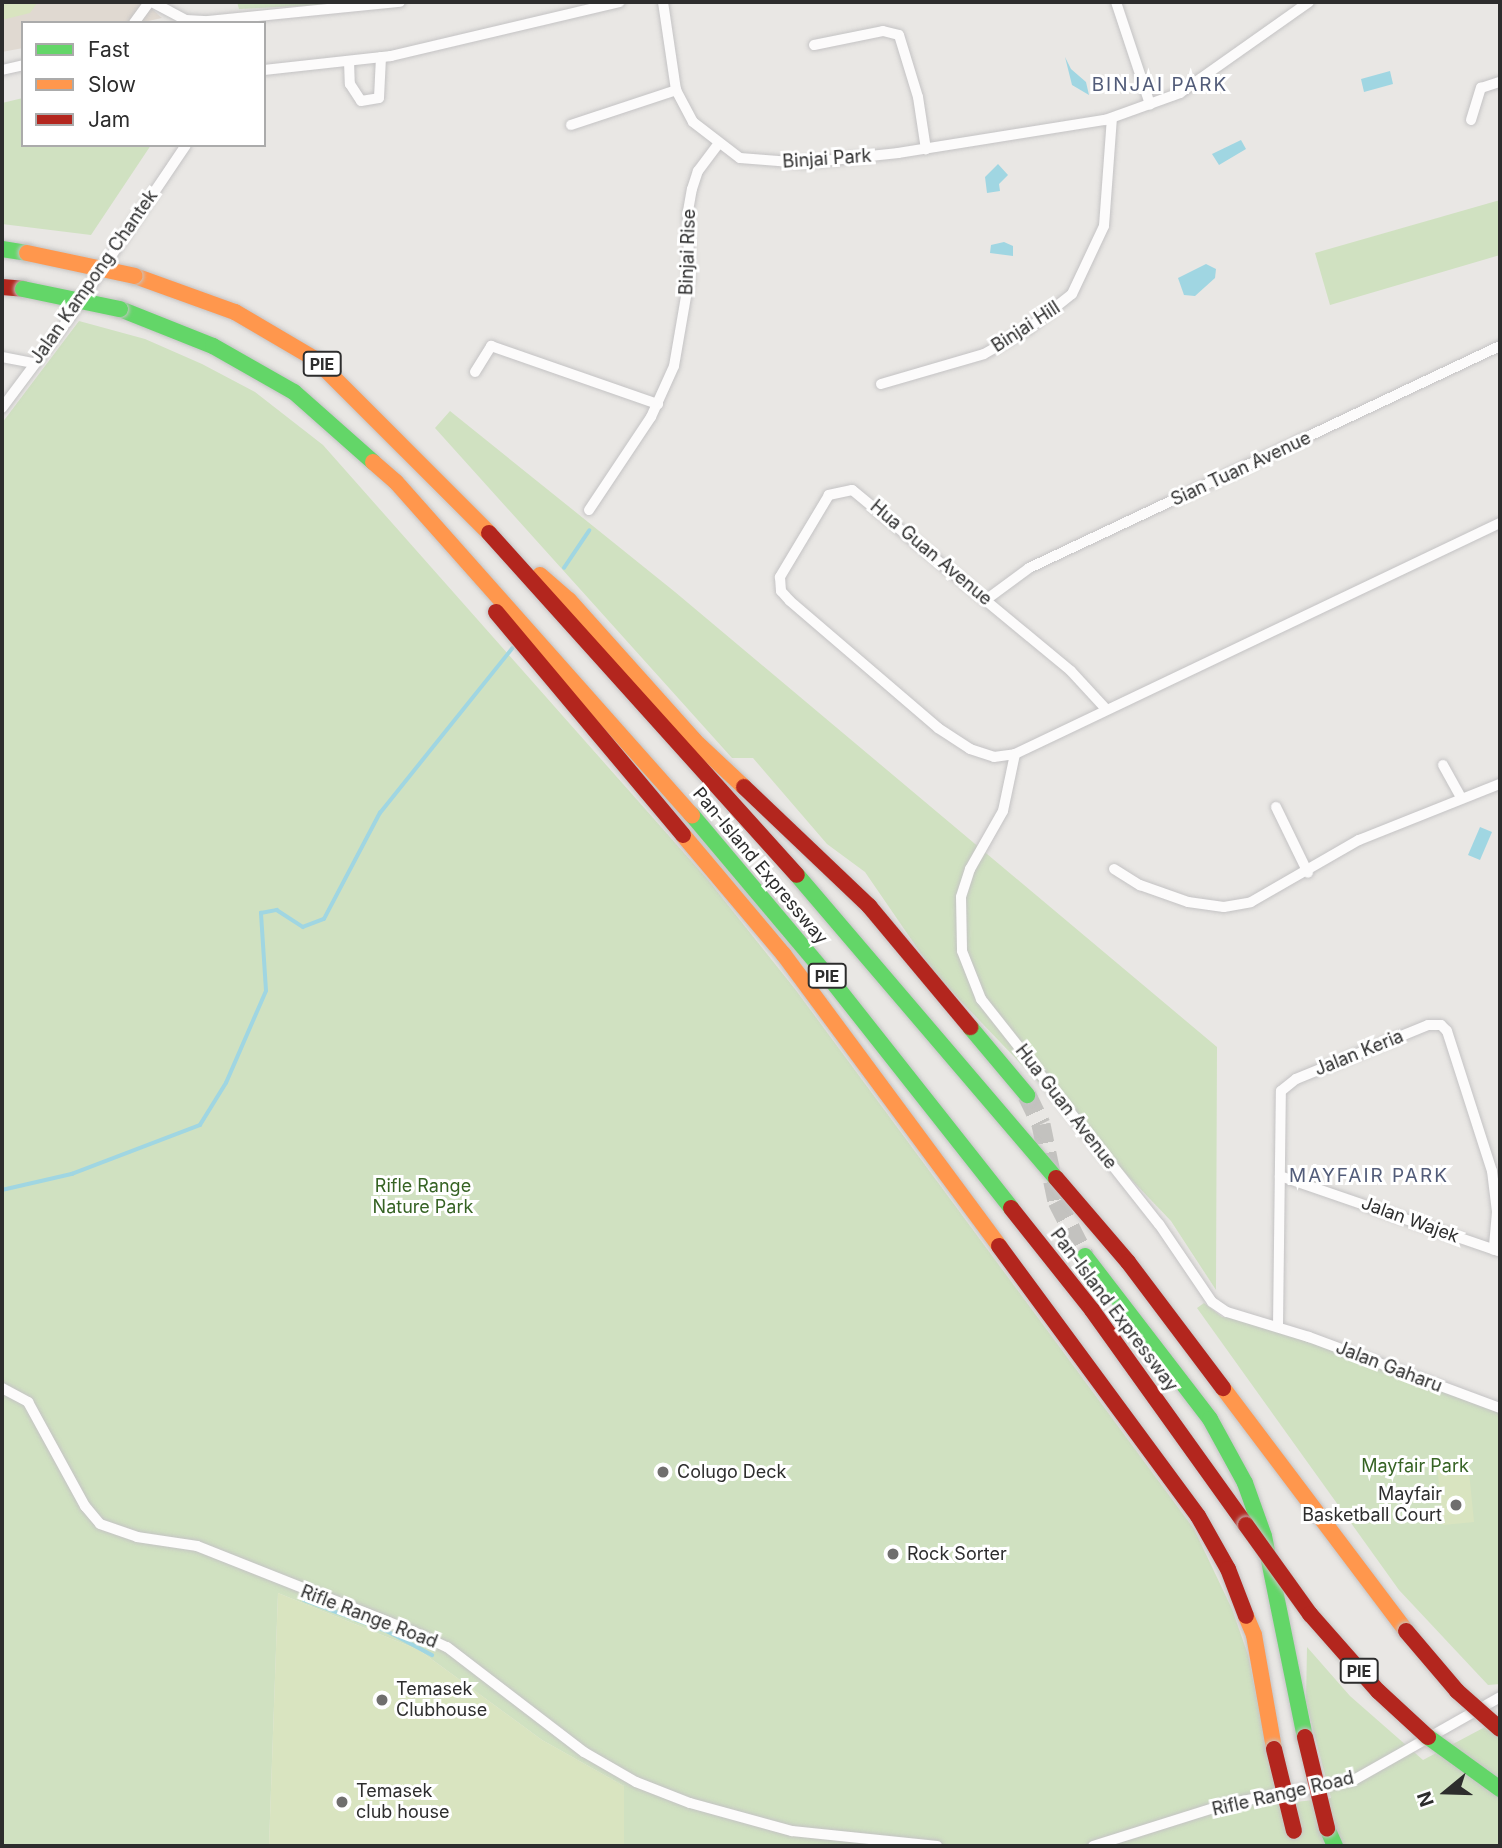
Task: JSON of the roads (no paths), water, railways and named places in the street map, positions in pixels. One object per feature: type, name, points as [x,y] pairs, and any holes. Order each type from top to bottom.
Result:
[{"type":"highway","name":"Pan-Island Expressway","points":[[2,249],[135,276],[235,312],[315,359],[469,511],[780,855],[1128,1262],[1406,1632],[1457,1691],[1500,1729]]},
{"type":"highway","name":"Pan-Island Expressway","points":[[2,287],[120,309],[213,346],[294,392],[396,482],[445,540],[650,766],[832,981],[1092,1310],[1345,1656],[1440,1748],[1500,1789]]},
{"type":"highway","points":[[469,511],[569,600],[695,741],[869,906],[1027,1095]]},
{"type":"highway","points":[[445,540],[522,648],[784,955],[1198,1516],[1228,1569],[1254,1635],[1274,1749],[1297,1839]]},
{"type":"highway","points":[[1085,1256],[1210,1419],[1245,1483],[1264,1536],[1305,1737],[1327,1828],[1335,1846]]},
{"type":"street","points":[[136,21],[150,2],[186,20],[194,21]]},
{"type":"street","points":[[213,21],[400,2]]},
{"type":"street","points":[[266,70],[381,57],[620,2]]},
{"type":"street","name":"Binjai Park","points":[[663,2],[676,90],[694,122],[718,144],[740,158],[760,162],[804,163],[926,149],[1112,118],[1180,93],[1309,2]]},
{"type":"street","points":[[1116,2],[1150,104]]},
{"type":"street","points":[[814,45],[883,31],[899,35],[918,97],[926,149]]},
{"type":"street","points":[[349,61],[351,84],[365,100],[379,98],[381,57]]},
{"type":"street","points":[[2,70],[21,65]]},
{"type":"street","points":[[1471,120],[1480,88],[1500,82]]},
{"type":"street","points":[[571,125],[676,90]]},
{"type":"street","name":"Binjai Hill","points":[[881,384],[984,354],[1028,329],[1072,294],[1104,226],[1112,118]]},
{"type":"street","name":"Binjai Rise","points":[[589,510],[657,404],[682,333],[690,279],[688,211],[692,189],[698,172],[718,144]]},
{"type":"street","name":"Jalan Kampong Chantek","points":[[2,408],[32,363],[70,317],[185,147]]},
{"type":"street","points":[[475,372],[491,346],[657,404]]},
{"type":"street","name":"Sian Tuan Avenue","points":[[987,599],[1029,568],[1500,346]]},
{"type":"street","points":[[2,357],[32,363]]},
{"type":"street","name":"Hua Guan Avenue","points":[[1105,709],[1080,680],[862,496],[848,490],[829,495],[779,585],[790,601],[949,736],[994,757],[1015,754],[1003,811],[970,869],[961,897],[959,932],[968,973],[981,999],[1159,1224],[1201,1292],[1227,1312],[1279,1326]]},
{"type":"street","points":[[1015,754],[1500,523]]},
{"type":"street","points":[[1443,765],[1461,798]]},
{"type":"street","points":[[1114,869],[1140,885],[1188,902],[1224,907],[1251,902],[1308,873],[1359,840],[1500,784]]},
{"type":"street","points":[[1276,807],[1308,873]]},
{"type":"street","name":"Jalan Keria","points":[[1279,1326],[1280,1096],[1284,1086],[1421,1027],[1441,1025],[1451,1040],[1492,1171],[1497,1212],[1497,1251]]},
{"type":"street","name":"Jalan Wajek","points":[[1280,1175],[1497,1251]]},
{"type":"street","name":"Jalan Gaharu","points":[[1279,1326],[1500,1408]]},
{"type":"street","name":"Rifle Range Road","points":[[2,1388],[28,1402],[85,1506],[100,1524],[136,1537],[197,1546],[447,1647],[584,1752],[636,1782],[690,1803],[792,1832],[937,1846]]},
{"type":"street","name":"Rifle Range Road","points":[[1093,1846],[1226,1804],[1354,1780],[1500,1697]]},
{"type":"water","points":[[1065,57],[1071,69],[1086,82],[1089,95],[1072,85]]},
{"type":"water","points":[[1390,71],[1393,84],[1364,92],[1361,79]]},
{"type":"water","points":[[1241,140],[1246,149],[1219,165],[1212,154]]},
{"type":"water","points":[[998,164],[1008,175],[999,184],[1000,191],[987,193],[985,177]]},
{"type":"water","points":[[1004,242],[1013,246],[1013,256],[990,253],[991,245]]},
{"type":"water","points":[[1206,264],[1216,269],[1215,278],[1195,296],[1184,295],[1178,278]]},
{"type":"water","points":[[1480,827],[1492,832],[1480,860],[1468,855]]},
{"type":"waterway","points":[[564,568],[589,531]]},
{"type":"waterway","points":[[2,1190],[72,1174],[200,1125],[226,1083],[266,991],[261,913],[277,910],[303,927],[324,919],[380,813],[512,649]]},
{"type":"waterway","points":[[304,1600],[389,1632],[432,1655]]},
{"type":"tunnel","points":[[1027,1095],[1041,1124],[1057,1201],[1085,1256]]},
{"type":"place","name":"Colugo Deck","points":[[663,1472]]},
{"type":"place","name":"Mayfair Basketball Court","points":[[1456,1505]]},
{"type":"place","name":"Rock Sorter","points":[[893,1554]]},
{"type":"place","name":"Temasek Clubhouse","points":[[382,1700]]},
{"type":"place","name":"Temasek club house","points":[[342,1802]]},
{"type":"district","name":"BINJAI PARK","points":[[1160,85]]},
{"type":"district","name":"MAYFAIR PARK","points":[[1369,1176]]},
{"type":"park label","name":"Rifle Range Nature Park","points":[[423,1197]]},
{"type":"park label","name":"Mayfair Park","points":[[1415,1466]]}]
